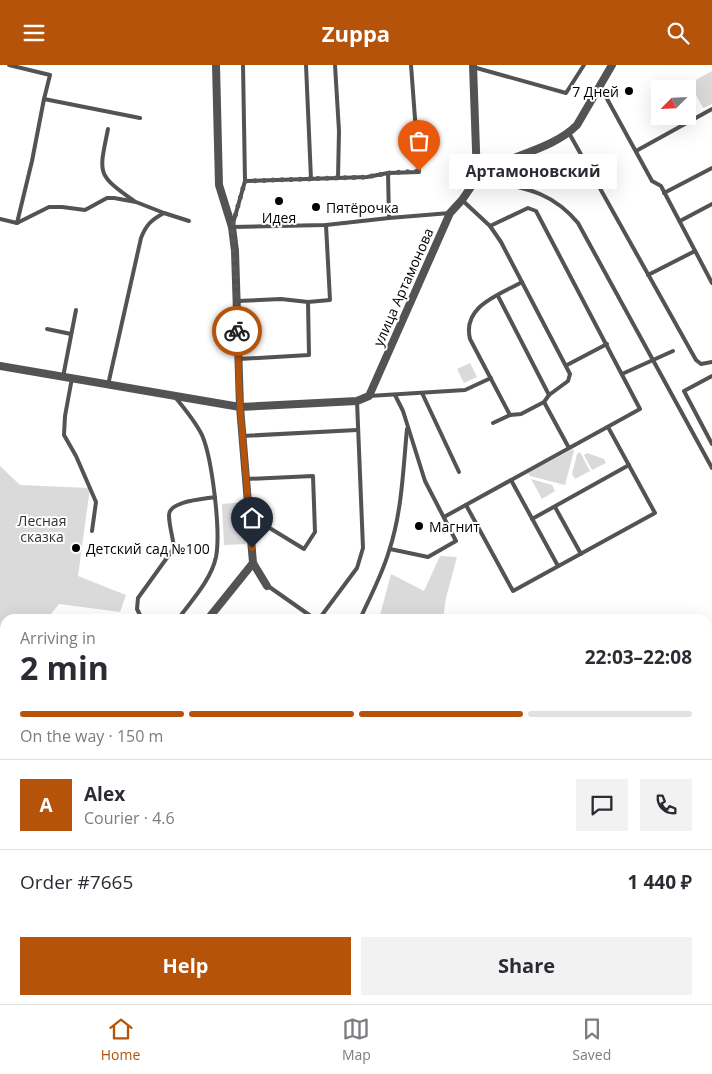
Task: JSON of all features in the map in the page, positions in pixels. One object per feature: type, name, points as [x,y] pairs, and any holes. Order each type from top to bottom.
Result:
[{"type":"street","points":[[216,65],[219,185],[232,227],[237,301],[237,359],[253,563],[267,586]]},
{"type":"street","points":[[476,178],[495,166],[556,141],[569,133],[577,125],[612,65]]},
{"type":"street","points":[[473,66],[476,178]]},
{"type":"street","name":"улица Артамонова","points":[[369,396],[450,213],[462,200],[476,178]]},
{"type":"street","points":[[0,366],[240,407],[357,401],[369,396]]},
{"type":"street","points":[[212,614],[253,563]]},
{"type":"lane","points":[[9,65],[50,75],[17,223]]},
{"type":"lane","points":[[243,65],[245,181],[232,227],[326,225],[450,213]]},
{"type":"lane","points":[[306,65],[311,179]]},
{"type":"lane","points":[[335,65],[339,131],[338,178]]},
{"type":"lane","points":[[245,181],[367,177],[388,173],[419,171],[411,65]]},
{"type":"lane","points":[[473,66],[566,93],[584,65]]},
{"type":"lane","points":[[600,86],[652,181],[660,185],[710,276],[712,283]]},
{"type":"lane","points":[[44,99],[140,118]]},
{"type":"lane","points":[[636,151],[712,109]]},
{"type":"lane","points":[[108,129],[101,161],[102,169],[111,184],[136,202]]},
{"type":"lane","points":[[569,133],[696,360],[701,364],[712,362]]},
{"type":"lane","points":[[664,193],[712,167]]},
{"type":"lane","points":[[388,173],[389,218]]},
{"type":"lane","points":[[476,178],[540,193],[570,213],[578,223],[712,469]]},
{"type":"lane","points":[[0,219],[17,223],[49,207],[85,210],[107,198],[114,197],[136,202],[189,221]]},
{"type":"lane","points":[[462,200],[490,226],[501,242],[570,374],[568,381],[549,395],[544,402],[521,414],[510,415],[493,423]]},
{"type":"lane","points":[[680,221],[712,204]]},
{"type":"lane","points":[[444,517],[640,409],[536,211],[528,208],[490,226]]},
{"type":"lane","points":[[108,385],[141,238],[146,226],[152,219],[164,213]]},
{"type":"lane","points":[[237,301],[281,299],[308,302],[330,300],[326,225]]},
{"type":"lane","points":[[648,275],[695,251]]},
{"type":"lane","points":[[510,415],[470,339],[468,331],[469,322],[475,310],[522,282]]},
{"type":"lane","points":[[498,296],[549,395]]},
{"type":"lane","points":[[237,359],[309,355],[308,302]]},
{"type":"lane","points":[[63,377],[76,310]]},
{"type":"lane","points":[[47,329],[71,334]]},
{"type":"lane","points":[[566,365],[607,345]]},
{"type":"lane","points":[[622,374],[673,351]]},
{"type":"lane","points":[[712,375],[684,391],[712,444]]},
{"type":"lane","points":[[369,396],[465,390],[491,378]]},
{"type":"lane","points":[[72,379],[65,416],[64,435],[76,456],[96,501],[92,531]]},
{"type":"lane","points":[[422,393],[459,472]]},
{"type":"lane","points":[[390,549],[428,557],[456,541],[425,481],[403,411],[395,395]]},
{"type":"lane","points":[[175,396],[190,415],[202,436],[215,497],[217,533],[216,556],[210,574],[182,614]]},
{"type":"lane","points":[[324,614],[357,568],[363,548],[357,401]]},
{"type":"lane","points":[[544,402],[569,448]]},
{"type":"lane","points":[[362,614],[382,574],[390,549],[399,511],[408,426]]},
{"type":"lane","points":[[466,505],[513,591],[581,554],[655,513],[608,427]]},
{"type":"lane","points":[[242,436],[357,430]]},
{"type":"lane","points":[[532,519],[629,465]]},
{"type":"lane","points":[[246,479],[313,476],[315,532],[304,549],[268,527],[250,519]]},
{"type":"lane","points":[[511,480],[558,566]]},
{"type":"lane","points":[[138,613],[138,598],[174,547],[168,513],[171,508],[180,503],[215,497]]},
{"type":"lane","points":[[555,507],[581,554]]},
{"type":"lane","points":[[267,586],[308,614]]},
{"type":"green space","points":[[712,71],[712,104],[703,108],[696,95],[696,80]]},
{"type":"green space","points":[[470,363],[477,377],[464,383],[457,369]]},
{"type":"green space","points":[[573,449],[565,485],[530,476],[528,473]]},
{"type":"green space","points":[[580,452],[590,471],[575,479],[572,474],[577,454]]},
{"type":"green space","points":[[587,453],[604,459],[606,463],[592,470],[584,455]]},
{"type":"green space","name":"Лесная сказка","points":[[0,466],[20,485],[90,488],[78,576],[126,595],[120,612],[59,604],[51,614],[0,614]]},
{"type":"green space","points":[[531,479],[552,485],[555,491],[542,499]]},
{"type":"green space","points":[[244,502],[246,544],[224,545],[222,504]]},
{"type":"green space","points":[[440,556],[457,557],[444,614],[380,614],[391,574],[424,591]]},
{"type":"way so far","points":[[237,331],[235,251],[232,227],[245,181],[367,177],[388,173],[419,171]]},
{"type":"place","name":"7 Дней","points":[[629,91]]},
{"type":"place","name":"Артамоновский","points":[[419,171]]},
{"type":"place","name":"Идея","points":[[279,201]]},
{"type":"place","name":"Пятёрочка","points":[[316,207]]},
{"type":"place","name":"Магнит","points":[[419,526]]},
{"type":"place","name":"Детский сад №100","points":[[76,548]]},
{"type":"route","points":[[237,331],[240,407],[252,548]]}]
